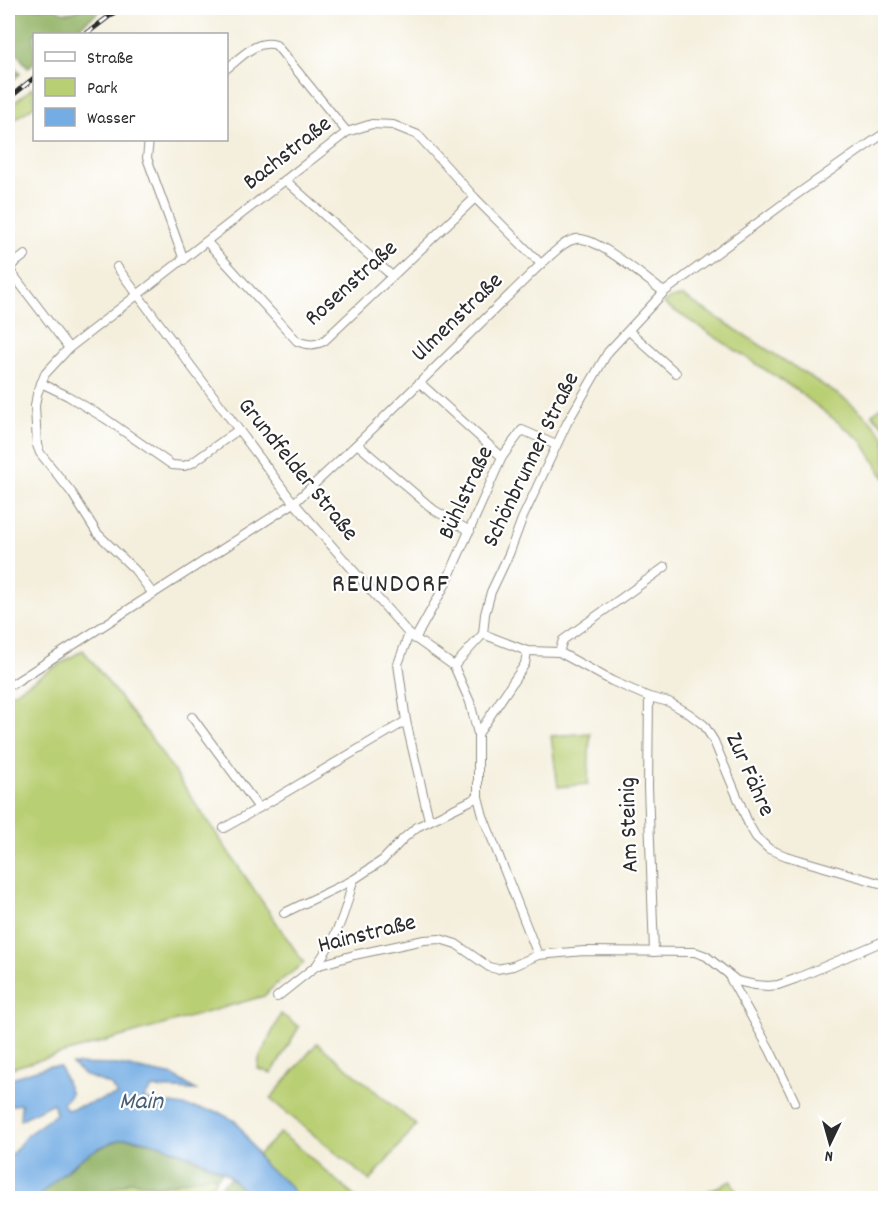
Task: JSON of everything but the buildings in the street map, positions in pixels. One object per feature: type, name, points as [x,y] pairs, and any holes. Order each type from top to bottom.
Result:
[{"type":"street","points":[[228,67],[258,44],[267,42],[276,45],[347,132]]},
{"type":"street","name":"Bachstraße","points":[[41,383],[55,361],[69,348],[347,132],[372,124],[393,124],[418,135],[475,198],[542,264]]},
{"type":"street","name":"Schönbrunner Straße","points":[[483,634],[491,592],[556,445],[608,352],[664,292],[885,132]]},
{"type":"street","points":[[149,141],[147,158],[184,260]]},
{"type":"street","points":[[285,180],[391,275]]},
{"type":"street","name":"Rosenstraße","points":[[207,242],[297,341],[309,345],[317,344],[324,340],[475,198]]},
{"type":"street","name":"Ulmenstraße","points":[[8,687],[294,503],[567,242],[577,238],[587,239],[612,254],[664,292]]},
{"type":"street","points":[[25,255],[8,268],[69,348]]},
{"type":"street","name":"Grundfelder Straße","points":[[117,267],[294,503],[412,637],[454,666]]},
{"type":"street","points":[[629,331],[676,373]]},
{"type":"street","points":[[153,594],[135,570],[97,533],[72,493],[40,453],[36,438],[35,406],[41,383],[106,419],[172,465],[184,466],[192,463],[238,430]]},
{"type":"street","points":[[420,383],[502,457]]},
{"type":"street","name":"Bühlstraße","points":[[429,820],[406,721],[398,664],[445,585],[502,457],[522,430],[556,445]]},
{"type":"street","points":[[357,444],[435,510],[470,531]]},
{"type":"street","points":[[559,652],[563,640],[666,567]]},
{"type":"street","points":[[483,634],[454,666],[470,702],[478,734],[478,797],[483,816],[538,955]]},
{"type":"street","name":"Zur Fähre","points":[[483,634],[527,651],[559,652],[612,681],[649,697],[669,702],[704,725],[722,758],[748,825],[756,837],[770,849],[786,856],[885,885]]},
{"type":"street","points":[[478,734],[525,664],[527,651]]},
{"type":"street","name":"Am Steinig","points":[[649,697],[648,787],[654,952]]},
{"type":"street","points":[[192,717],[259,808]]},
{"type":"street","points":[[224,828],[406,721]]},
{"type":"street","points":[[284,913],[353,880],[383,860],[404,838],[429,820],[478,797]]},
{"type":"street","points":[[316,966],[330,946],[345,915],[353,880]]},
{"type":"street","name":"Hainstraße","points":[[277,997],[316,966],[354,955],[424,940],[440,939],[456,944],[489,967],[497,969],[513,966],[538,955],[584,951],[654,952],[702,954],[730,976]]},
{"type":"street","points":[[730,976],[737,981],[755,985],[778,985],[885,940]]},
{"type":"street","points":[[730,976],[795,1102]]},
{"type":"green space","points":[[89,7],[104,8],[71,33],[33,33],[33,63],[28,68],[8,41],[8,8],[55,8],[66,13]]},
{"type":"green space","points":[[8,58],[20,74],[8,84]]},
{"type":"green space","points":[[32,88],[33,107],[8,124],[8,108]]},
{"type":"green space","points":[[683,296],[848,401],[868,418],[885,437],[885,479],[862,441],[795,389],[664,304],[671,298]]},
{"type":"green space","points":[[885,405],[885,424],[883,425],[872,414]]},
{"type":"green space","points":[[83,650],[151,738],[304,963],[264,996],[8,1069],[8,696]]},
{"type":"green space","points":[[590,733],[588,784],[558,787],[551,736]]},
{"type":"green space","points":[[281,1014],[299,1027],[272,1073],[258,1069],[259,1059]]},
{"type":"green space","points":[[317,1043],[416,1125],[370,1181],[270,1099]]},
{"type":"green space","points":[[280,1133],[356,1198],[296,1198],[289,1185],[264,1165],[258,1155]]},
{"type":"green space","points":[[124,1138],[156,1143],[223,1171],[216,1179],[212,1175],[159,1186],[131,1181],[90,1198],[37,1198],[90,1152]]},
{"type":"green space","points":[[212,1175],[216,1180],[202,1198],[90,1198],[131,1181],[159,1186]]},
{"type":"green space","points":[[230,1178],[252,1198],[230,1198],[223,1184]]},
{"type":"green space","points":[[731,1181],[740,1198],[693,1198]]},
{"type":"green space","points":[[223,1184],[230,1198],[210,1198],[214,1191]]},
{"type":"water","name":"Main","points":[[72,1064],[119,1065],[174,1076],[196,1090],[152,1088],[143,1099],[218,1112],[237,1122],[264,1165],[289,1185],[296,1198],[252,1198],[221,1170],[187,1154],[131,1138],[110,1143],[86,1155],[65,1171],[37,1198],[8,1198],[8,1159],[27,1135],[56,1114],[53,1103],[20,1120],[21,1104],[8,1106],[8,1079],[49,1066],[60,1067],[71,1094],[63,1103],[67,1110],[117,1095],[111,1085],[84,1075]]},
{"type":"railway","points":[[87,33],[120,8]]},
{"type":"railway","points":[[8,99],[33,79]]},
{"type":"district","name":"REUNDORF","points":[[391,585]]}]
